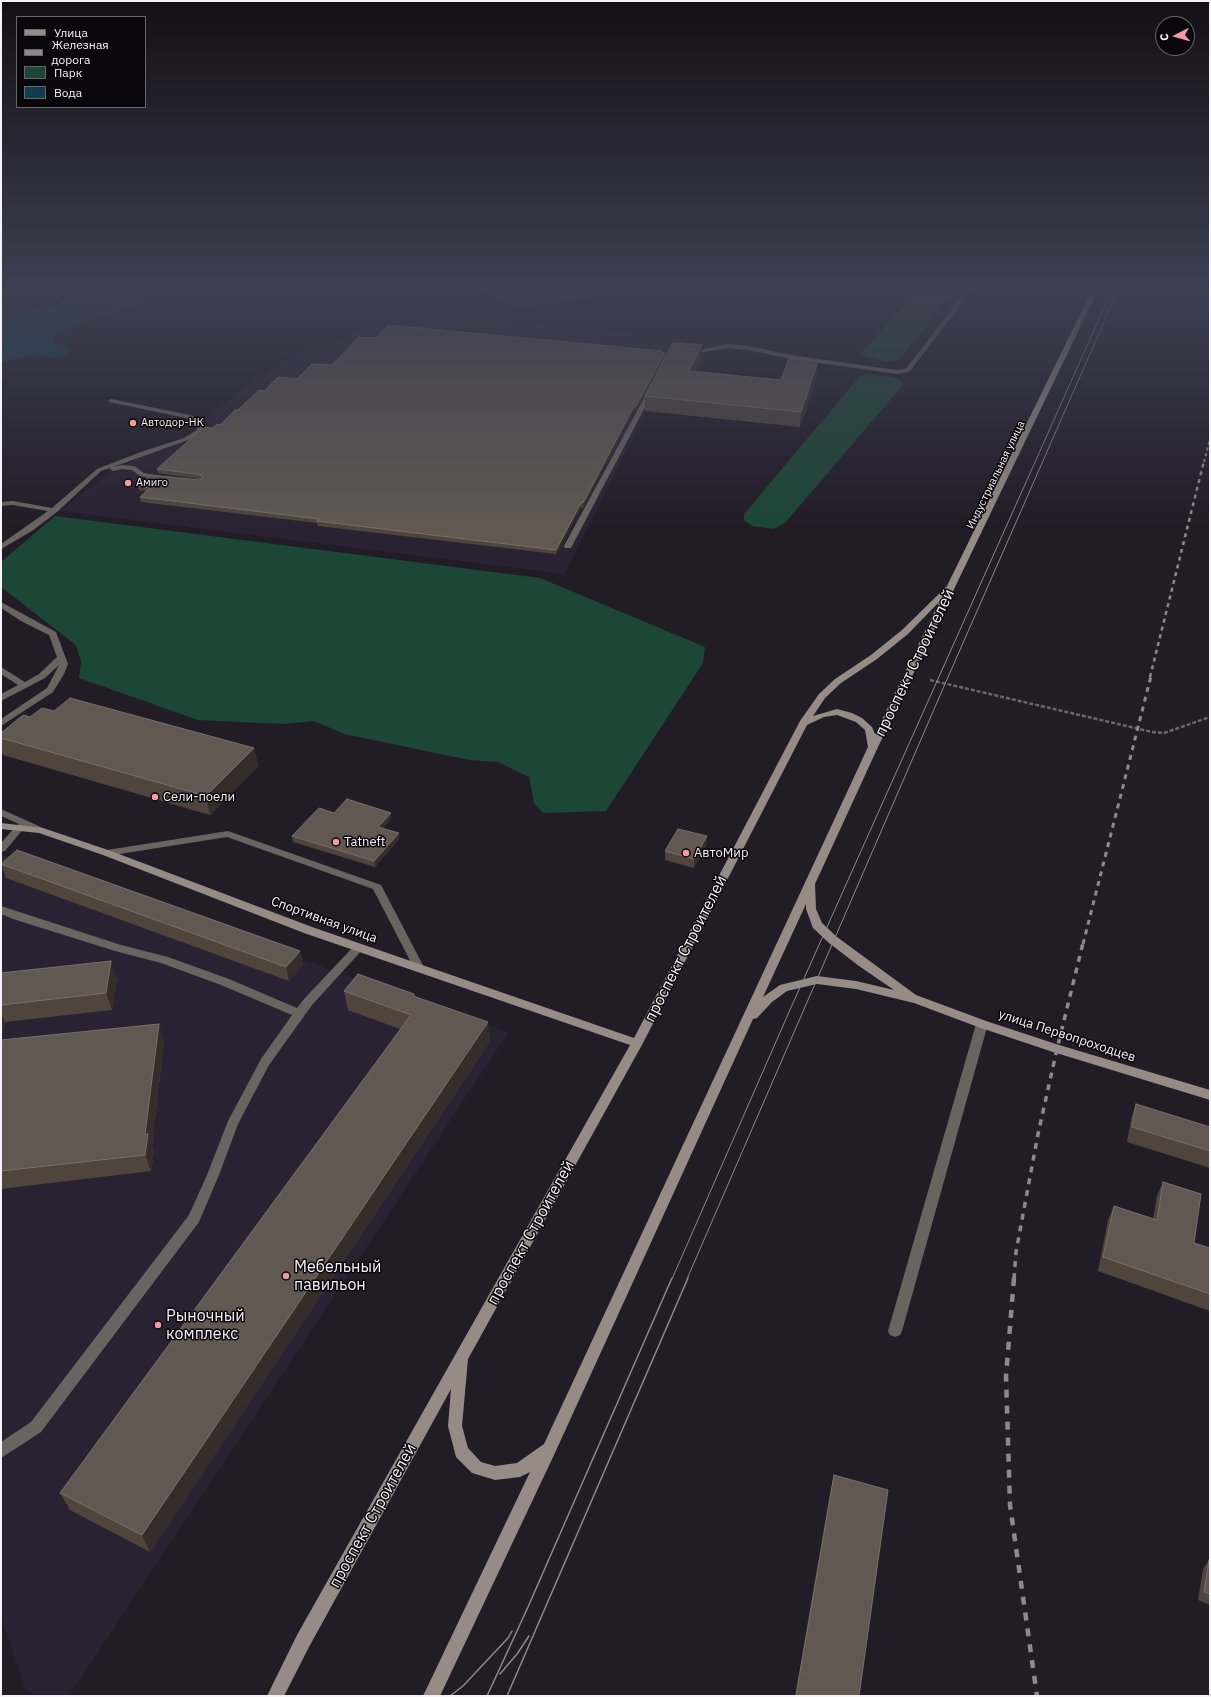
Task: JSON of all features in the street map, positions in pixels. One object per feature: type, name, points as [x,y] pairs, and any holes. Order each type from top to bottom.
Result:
[{"type":"main road","name":"Индустриальная улица","points":[[955,582],[1058,369]]},
{"type":"main road","name":"проспект Строителей","points":[[274,1696],[637,1043],[803,723],[822,696],[838,681],[874,657],[905,632],[955,582]]},
{"type":"main road","name":"проспект Строителей","points":[[431,1696],[550,1449],[810,883],[874,747],[955,582]]},
{"type":"main road","points":[[803,723],[822,715],[837,712],[849,715],[859,720],[869,729],[874,747]]},
{"type":"main road","name":"Спортивная улица","points":[[1,826],[40,830],[107,853],[308,930],[637,1043]]},
{"type":"main road","name":"улица Первопроходцев","points":[[810,883],[811,909],[817,925],[857,958],[916,999]]},
{"type":"main road","name":"улица Первопроходцев","points":[[747,1021],[768,1000],[784,988],[817,980],[856,985],[916,999],[982,1024],[1070,1053],[1210,1095]]},
{"type":"main road","points":[[462,1356],[455,1426],[461,1452],[477,1468],[495,1473],[520,1470],[550,1449]]},
{"type":"lane","points":[[876,369],[897,372],[909,369]]},
{"type":"lane","points":[[568,546],[654,385]]},
{"type":"lane","points":[[1,547],[29,529],[54,510],[99,470],[140,454],[186,439],[200,431],[198,420],[188,416],[111,401]]},
{"type":"lane","points":[[94,475],[122,467],[134,468],[142,475],[168,479]]},
{"type":"lane","points":[[1,504],[13,503],[54,510]]},
{"type":"lane","points":[[1,604],[24,619],[53,634],[64,664],[60,674],[50,690],[1,723]]},
{"type":"lane","points":[[1,698],[42,676],[54,666],[62,656]]},
{"type":"lane","points":[[1,670],[25,686]]},
{"type":"lane","points":[[1,812],[40,830]]},
{"type":"lane","points":[[1,849],[20,827]]},
{"type":"lane","points":[[107,853],[228,834],[377,887],[420,969]]},
{"type":"lane","points":[[1,910],[171,963],[225,982],[300,1014]]},
{"type":"lane","points":[[1,1451],[36,1427],[194,1218],[213,1175],[232,1124],[265,1062],[300,1014],[336,971],[359,948]]},
{"type":"lane","points":[[895,1331],[982,1024]]},
{"type":"path","points":[[930,680],[1152,732],[1164,733],[1210,717]]},
{"type":"shaded area","points":[[271,369],[666,369],[565,574],[60,511],[117,469],[145,455],[187,440],[200,439],[215,428],[205,420],[248,384]]},
{"type":"shaded area","name":"Рыночный комплекс","points":[[1,854],[509,1032],[69,1696],[37,1696],[25,1689],[1,1618]]},
{"type":"green space","points":[[868,374],[896,378],[902,381],[903,385],[785,523],[774,529],[752,526],[744,520],[744,514],[860,376]]},
{"type":"green space","points":[[55,516],[540,578],[705,647],[703,663],[606,811],[543,813],[534,803],[529,777],[498,762],[469,760],[344,734],[314,721],[283,724],[198,720],[79,678],[81,662],[76,645],[1,587],[1,562]]},
{"type":"building","points":[[307,369],[656,369],[636,406],[633,408],[583,503],[581,503],[556,550],[317,521],[319,519],[140,497],[150,488],[138,486],[150,475],[199,480],[202,479],[202,476],[197,474],[157,469],[204,427],[213,428],[217,424],[220,425],[259,390],[264,391],[278,377],[297,379]]},
{"type":"building","points":[[659,369],[690,369],[689,371],[781,380],[785,369],[815,369],[801,412],[645,396]]},
{"type":"building","points":[[70,698],[254,748],[206,796],[1,738],[1,733],[23,715],[30,717],[42,708],[54,711]]},
{"type":"building","points":[[347,799],[391,813],[378,827],[399,833],[374,861],[292,836],[319,808],[334,813]]},
{"type":"building","points":[[678,829],[707,836],[694,859],[665,851]]},
{"type":"building","points":[[17,850],[300,951],[286,967],[1,864]]},
{"type":"building","points":[[111,961],[106,993],[1,1005],[1,973]]},
{"type":"building","name":"Мебельный павильон","points":[[358,974],[414,994],[413,996],[488,1022],[142,1535],[60,1493],[411,1015],[344,991]]},
{"type":"building","points":[[159,1024],[145,1134],[148,1134],[145,1155],[1,1171],[1,1040]]},
{"type":"building","points":[[1136,1104],[1210,1127],[1210,1151],[1132,1127]]},
{"type":"building","points":[[1163,1182],[1201,1194],[1194,1243],[1210,1248],[1210,1294],[1103,1257],[1114,1206],[1157,1220]]},
{"type":"building","points":[[834,1475],[888,1490],[859,1696],[796,1696]]},
{"type":"building","points":[[1209,1560],[1210,1561],[1210,1594],[1204,1592]]},
{"type":"tram line","points":[[672,1279],[789,1012],[1077,369]]},
{"type":"tram line","points":[[687,1279],[1083,369]]},
{"type":"tram line","points":[[487,1696],[528,1607],[672,1278]]},
{"type":"tram line","points":[[507,1696],[688,1278]]},
{"type":"tram line","points":[[450,1696],[463,1686],[508,1638],[512,1631]]},
{"type":"tram line","points":[[500,1674],[517,1654],[529,1636]]},
{"type":"railway","points":[[1204,462],[1210,439]]},
{"type":"railway","points":[[1150,677],[1204,461]]},
{"type":"railway","points":[[1083,944],[1151,676]]},
{"type":"railway","points":[[1014,1279],[1016,1252],[1038,1134],[1083,943]]},
{"type":"railway","points":[[1014,1278],[1006,1376],[1010,1505],[1037,1696]]},
{"type":"place","name":"Автодор-НК","points":[[133,423]]},
{"type":"place","name":"Амиго","points":[[128,483]]},
{"type":"place","name":"Сели-поели","points":[[155,797]]},
{"type":"place","name":"Tatneft","points":[[336,842]]},
{"type":"place","name":"АвтоМир","points":[[686,853]]},
{"type":"place","name":"Мебельный павильон","points":[[286,1276]]},
{"type":"place","name":"Рыночный комплекс","points":[[158,1325]]}]
